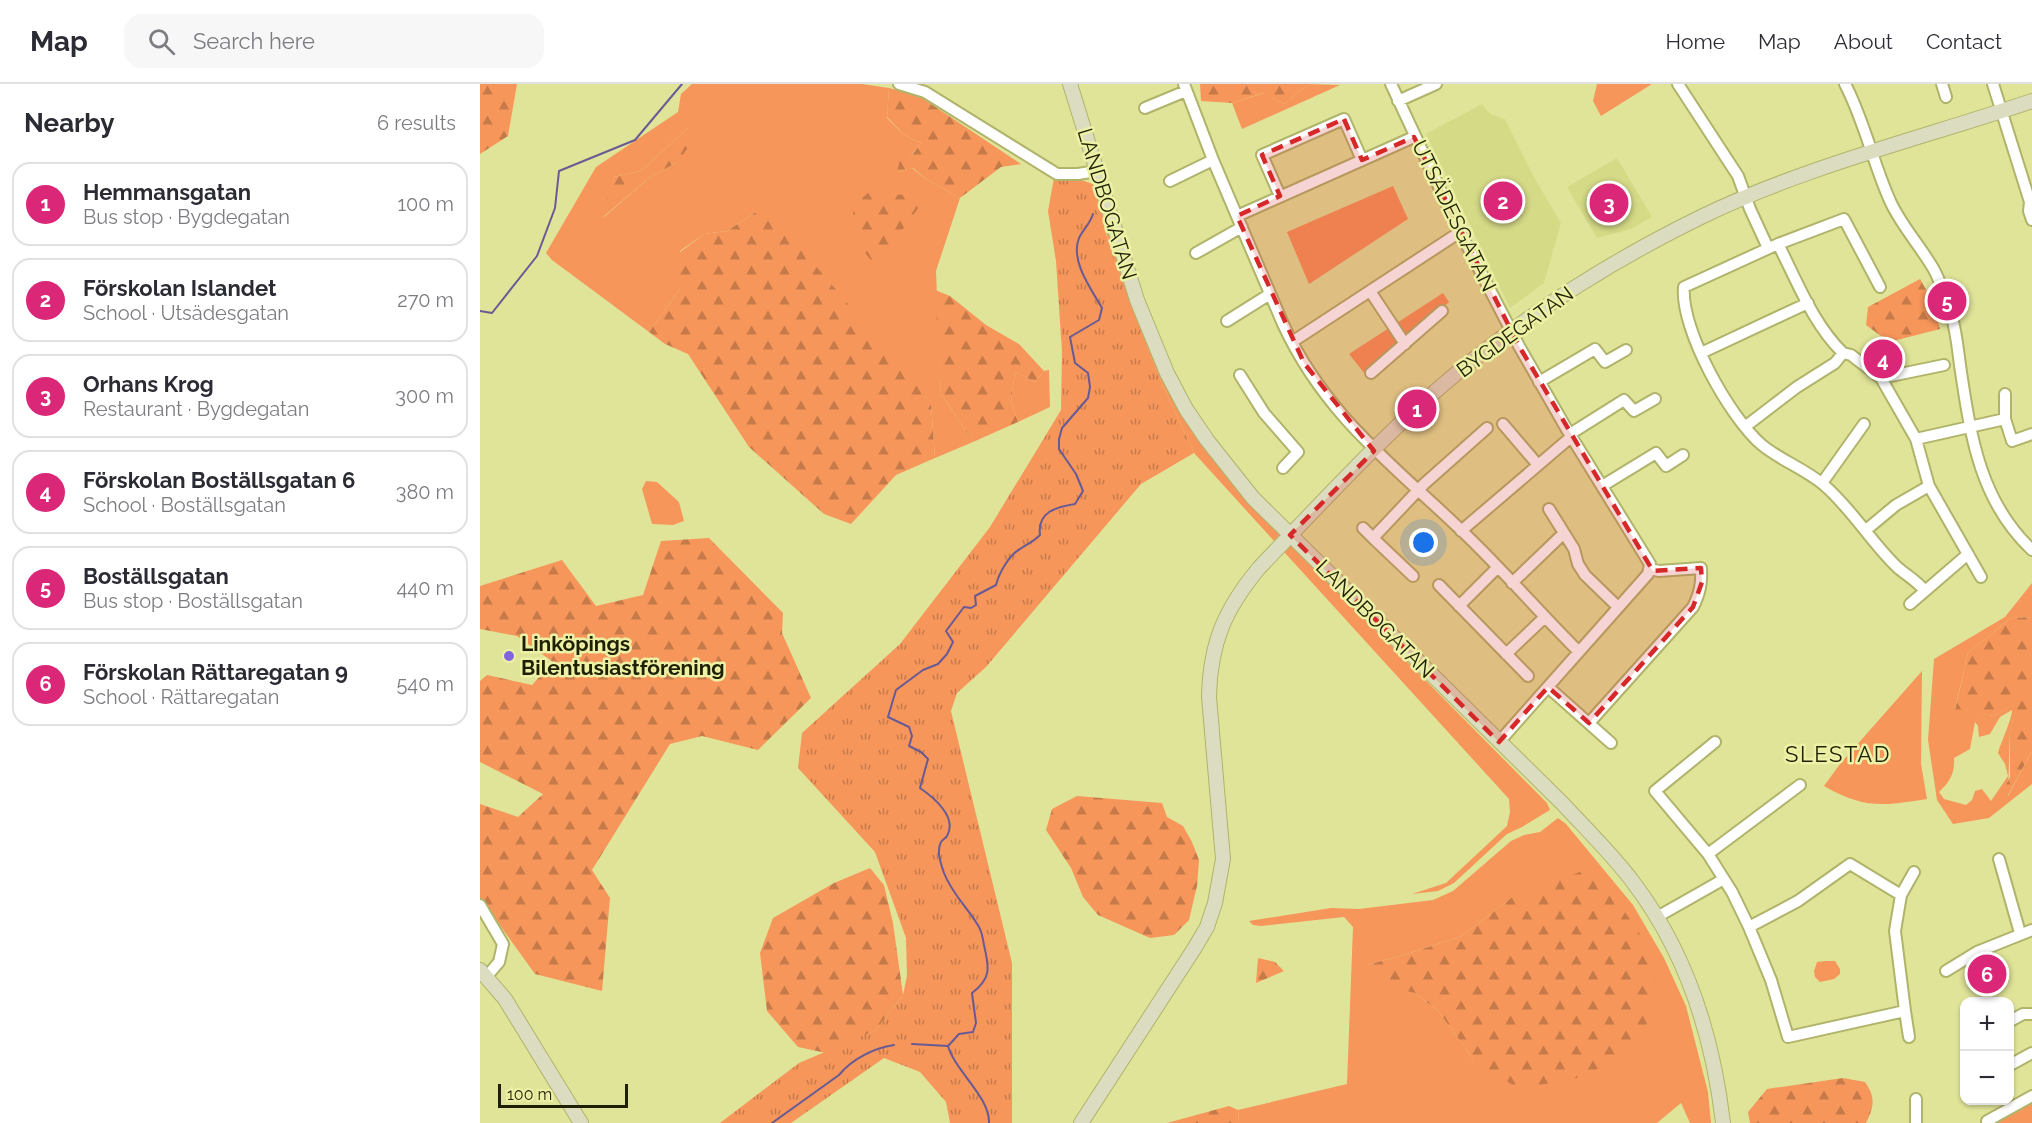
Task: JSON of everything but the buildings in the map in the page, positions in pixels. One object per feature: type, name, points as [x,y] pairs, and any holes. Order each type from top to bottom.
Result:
[{"type":"street","points":[[899,84],[925,92],[1057,174],[1097,171]]},
{"type":"street","name":"LANDBOGATAN","points":[[1070,84],[1137,300],[1167,373],[1186,409],[1253,498],[1608,851],[1634,883],[1674,948],[1701,1012],[1710,1045],[1724,1123]]},
{"type":"street","name":"UTSÄDESGATAN","points":[[1391,84],[1460,232],[1511,331],[1539,382],[1647,559],[1650,569]]},
{"type":"street","points":[[1398,100],[1436,84]]},
{"type":"street","points":[[1678,84],[1732,165],[1746,198],[1773,246],[1833,344],[1842,353],[1851,355],[1881,378],[1916,439],[1929,486],[1981,577]]},
{"type":"street","points":[[1845,84],[1860,117],[1891,204],[1935,271],[1947,301],[1956,334],[1971,428],[1983,478],[2006,522],[2032,550]]},
{"type":"street","points":[[1942,84],[1946,98]]},
{"type":"street","points":[[1993,84],[2030,202],[2029,210],[2032,220]]},
{"type":"street","points":[[1145,108],[1185,88],[1270,294],[1292,342],[1319,387],[1374,450],[1461,531],[1579,652]]},
{"type":"street","name":"BYGDEGATAN","points":[[1081,1123],[1194,949],[1207,927],[1215,903],[1223,859],[1209,697],[1213,652],[1219,630],[1238,594],[1259,568],[1374,450],[1445,384],[1511,331],[1598,273],[1702,217],[1746,198],[1872,153],[2032,101]]},
{"type":"street","points":[[1280,196],[1262,155],[1344,119],[1362,160]]},
{"type":"street","points":[[1237,216],[1414,137]]},
{"type":"street","points":[[1170,180],[1213,160]]},
{"type":"street","points":[[1880,287],[1844,219],[1773,246],[1684,287],[1683,296],[1691,330],[1701,353],[1724,397],[1746,426],[1761,444],[1822,483],[1843,503],[1898,567],[1925,591]]},
{"type":"street","points":[[1196,253],[1242,227]]},
{"type":"street","points":[[1292,342],[1460,232]]},
{"type":"street","points":[[1370,291],[1405,344]]},
{"type":"street","points":[[1227,321],[1270,294]]},
{"type":"street","points":[[1701,353],[1808,303]]},
{"type":"street","points":[[1371,373],[1442,311]]},
{"type":"street","points":[[1539,382],[1595,349],[1605,363],[1626,350]]},
{"type":"street","points":[[1746,426],[1797,387],[1835,363],[1842,353]]},
{"type":"street","points":[[1881,378],[1944,365]]},
{"type":"street","points":[[1240,375],[1264,412],[1298,452],[1283,468]]},
{"type":"street","points":[[2005,394],[2005,419],[2012,441],[2032,434]]},
{"type":"street","points":[[1461,531],[1571,435],[1624,400],[1634,411],[1655,399]]},
{"type":"street","points":[[1916,439],[2005,419]]},
{"type":"street","points":[[1503,424],[1538,465]]},
{"type":"street","points":[[1822,483],[1864,424]]},
{"type":"street","points":[[1373,538],[1418,490],[1487,428]]},
{"type":"street","points":[[1602,486],[1656,453],[1666,466],[1683,455]]},
{"type":"street","points":[[1866,530],[1896,505],[1929,486]]},
{"type":"street","points":[[1549,509],[1574,549],[1578,564],[1585,575],[1618,607]]},
{"type":"street","points":[[1363,528],[1413,576]]},
{"type":"street","points":[[1512,583],[1564,533]]},
{"type":"street","points":[[1910,604],[1968,554]]},
{"type":"street","points":[[1499,742],[1650,569],[1659,571],[1701,564],[1700,593],[1693,607],[1589,723]]},
{"type":"street","points":[[1459,606],[1497,568]]},
{"type":"street","points":[[1439,585],[1528,676]]},
{"type":"street","points":[[1506,654],[1545,617]]},
{"type":"street","points":[[1548,687],[1611,743]]},
{"type":"street","points":[[1714,742],[1653,788],[1708,854],[1724,879],[1749,927],[1771,980],[1788,1037],[1905,1011]]},
{"type":"street","points":[[1708,854],[1800,785]]},
{"type":"street","points":[[1999,860],[2020,933]]},
{"type":"street","points":[[1749,927],[1798,901],[1850,864],[1901,895]]},
{"type":"street","points":[[1910,1037],[1895,931],[1901,895],[1914,872]]},
{"type":"street","points":[[1657,917],[1724,879]]},
{"type":"street","points":[[480,905],[503,944],[499,962],[483,973],[505,999],[581,1123]]},
{"type":"street","points":[[1947,971],[1977,952],[2032,930]]},
{"type":"street","points":[[2014,1019],[2024,1014],[2032,1014]]},
{"type":"street","points":[[2014,1063],[2032,1053]]},
{"type":"street","points":[[1987,1121],[2032,1096]]},
{"type":"street","points":[[1916,1099],[1916,1123]]},
{"type":"highlighted area","points":[[1344,119],[1362,160],[1414,137],[1519,346],[1653,571],[1701,568],[1702,582],[1693,607],[1589,723],[1548,687],[1499,742],[1290,535],[1374,451],[1304,363],[1237,216],[1280,196],[1262,155]]},
{"type":"shaded area","points":[[1482,104],[1490,114],[1505,119],[1535,179],[1561,223],[1544,283],[1510,308],[1426,134]]},
{"type":"shaded area","points":[[1617,158],[1652,217],[1631,229],[1597,238],[1567,187]]},
{"type":"green space","points":[[480,84],[517,84],[508,136],[480,154]]},
{"type":"green space","points":[[692,84],[862,84],[889,88],[887,118],[904,135],[921,143],[898,172],[912,168],[926,179],[960,198],[936,271],[941,394],[973,442],[935,458],[931,402],[754,213],[727,231],[704,234],[680,251],[680,289],[649,332],[552,260],[546,253],[596,167],[678,112],[681,94]],"holes":[[[689,127],[678,162],[650,177],[604,217],[614,177],[641,171]]]},
{"type":"green space","points":[[1200,84],[1308,84],[1285,104],[1263,93],[1232,103],[1201,101]]},
{"type":"green space","points":[[1308,84],[1340,85],[1242,129],[1232,103],[1264,93],[1285,104]]},
{"type":"green space","points":[[1597,84],[1652,84],[1601,116],[1593,101]]},
{"type":"green space","points":[[889,88],[919,96],[1021,164],[1001,167],[960,198],[926,179],[913,168],[897,172],[900,159],[912,155],[921,143],[904,135],[887,117]]},
{"type":"green space","points":[[689,127],[695,137],[678,162],[650,177],[602,218],[614,177],[641,171]]},
{"type":"green space","points":[[1072,177],[1096,185],[1194,425],[1236,489],[1547,803],[1550,810],[1507,834],[1454,883],[1438,891],[1412,894],[1446,883],[1507,826],[1510,812],[1509,799],[1194,453],[1159,377],[1124,291],[1105,229],[1054,178]]},
{"type":"green space","points":[[1054,178],[1090,186],[1125,291],[1159,377],[1194,453],[1141,484],[986,667],[957,693],[951,711],[1012,963],[1012,1123],[950,1123],[946,1102],[920,1072],[884,1058],[791,1123],[720,1123],[799,1063],[876,1030],[903,995],[907,976],[906,938],[875,852],[798,768],[802,733],[900,644],[990,527],[1061,410],[1062,352],[1056,261],[1048,211]]},
{"type":"green space","points":[[1393,186],[1408,219],[1309,284],[1287,232]]},
{"type":"green space","points":[[868,193],[909,195],[919,207],[876,266],[849,234],[855,204]]},
{"type":"green space","points":[[754,213],[771,213],[931,402],[935,458],[896,475],[851,524],[824,514],[749,447],[688,354],[665,344],[649,332],[680,289],[680,252],[704,234],[727,231]]},
{"type":"green space","points":[[1920,279],[1932,300],[1940,329],[1889,342],[1866,325],[1868,307]]},
{"type":"green space","points":[[935,290],[950,296],[986,325],[1019,344],[1044,371],[1035,382],[1015,372],[1011,400],[1018,422],[973,442],[941,394]]},
{"type":"green space","points":[[1443,293],[1449,302],[1368,372],[1372,377],[1369,379],[1349,354]]},
{"type":"green space","points":[[1049,370],[1050,407],[1018,422],[1011,400],[1015,372],[1035,382],[1044,371]]},
{"type":"green space","points":[[646,481],[657,482],[679,502],[684,521],[673,525],[652,524],[642,489]]},
{"type":"green space","points":[[709,538],[783,613],[782,633],[811,698],[758,750],[702,736],[670,744],[592,870],[610,898],[602,991],[535,974],[494,917],[480,903],[480,804],[518,817],[543,794],[480,762],[480,681],[487,675],[532,685],[553,662],[517,636],[480,629],[480,586],[562,560],[596,606],[643,595],[661,541]]},
{"type":"green space","points":[[2032,583],[2032,617],[2011,618],[1968,653],[1955,709],[1994,716],[2019,702],[2010,730],[2008,796],[2032,751],[2032,784],[1989,818],[1953,824],[1937,800],[1928,740],[1934,659],[2005,617]],"holes":[[[2012,710],[1998,753],[2005,764],[2008,776],[1991,801],[1982,789],[1975,791],[1972,800],[1966,805],[1944,799],[1939,792],[1951,777],[1954,758],[1970,749],[1975,722],[1978,726],[1979,737],[1990,734],[2000,717]]]},
{"type":"green space","points":[[2032,617],[2032,751],[2007,797],[2001,795],[2010,777],[2010,730],[2018,703],[1994,716],[1955,710],[1968,653],[2011,618]]},
{"type":"green space","points":[[1922,671],[1921,764],[1927,799],[1874,804],[1851,799],[1824,786],[1840,764]]},
{"type":"green space","points":[[1077,796],[1162,803],[1167,817],[1183,826],[1199,860],[1197,886],[1189,920],[1174,935],[1150,938],[1098,915],[1083,897],[1071,868],[1046,830],[1052,809]]},
{"type":"green space","points":[[1558,818],[1566,824],[1633,905],[1664,958],[1686,1006],[1708,1092],[1711,1123],[1690,1123],[1681,1103],[1657,1123],[1239,1123],[1238,1110],[1347,1084],[1353,927],[1344,917],[1261,926],[1253,925],[1249,921],[1331,908],[1359,909],[1433,900],[1453,891],[1511,841],[1524,835],[1540,832]],"holes":[[[1511,898],[1474,1060],[1438,1011],[1415,993],[1367,965],[1462,936]]]},
{"type":"green space","points":[[870,868],[884,885],[893,923],[903,995],[876,1030],[826,1053],[798,1047],[767,1011],[760,953],[773,918],[834,883]]},
{"type":"green space","points":[[1582,871],[1614,896],[1657,959],[1649,1021],[1622,1058],[1577,1078],[1519,1089],[1474,1060],[1438,1011],[1415,993],[1372,983],[1367,965],[1462,936],[1511,898]]},
{"type":"green space","points":[[1258,958],[1275,962],[1284,971],[1256,983]]},
{"type":"green space","points":[[1835,961],[1840,974],[1834,979],[1820,982],[1815,977],[1814,971],[1817,962]]},
{"type":"green space","points":[[1843,1078],[1865,1082],[1869,1088],[1873,1102],[1866,1123],[1750,1123],[1748,1112],[1767,1089]]},
{"type":"green space","points":[[2032,1099],[2032,1123],[1989,1123]]},
{"type":"green space","points":[[1229,1106],[1238,1110],[1239,1123],[1167,1123]]},
{"type":"waterway","points":[[480,311],[492,313],[537,256],[555,208],[559,171],[635,140],[682,84]]},
{"type":"waterway","points":[[989,1123],[984,1104],[948,1046],[959,1034],[973,1032],[976,1023],[972,993],[986,977],[988,966],[982,936],[975,920],[951,888],[942,866],[940,846],[950,829],[947,815],[942,808],[920,788],[928,759],[921,752],[909,746],[912,736],[909,727],[888,717],[896,690],[923,670],[938,664],[947,654],[953,642],[946,631],[964,607],[971,608],[976,605],[975,596],[996,585],[1012,555],[1040,535],[1042,521],[1049,512],[1075,504],[1083,491],[1076,474],[1059,449],[1059,439],[1062,428],[1088,398],[1090,387],[1088,373],[1075,363],[1070,337],[1099,320],[1102,308],[1083,274],[1077,256],[1079,238],[1093,214]]},
{"type":"waterway","points":[[912,1044],[948,1046]]},
{"type":"waterway","points":[[772,1123],[839,1075],[857,1059],[894,1045]]},
{"type":"place","name":"Förskolan Islandet","points":[[1503,201]]},
{"type":"place","name":"Orhans Krog","points":[[1609,203]]},
{"type":"place","name":"Boställsgatan","points":[[1947,301]]},
{"type":"place","name":"Förskolan Boställsgatan 6","points":[[1883,359]]},
{"type":"place","name":"Hemmansgatan","points":[[1417,409]]},
{"type":"place","name":"Linköpings Bilentusiastförening","points":[[509,656]]},
{"type":"place","name":"Förskolan Rättaregatan 9","points":[[1987,974]]},
{"type":"district","name":"SLESTAD","points":[[1838,754]]}]
